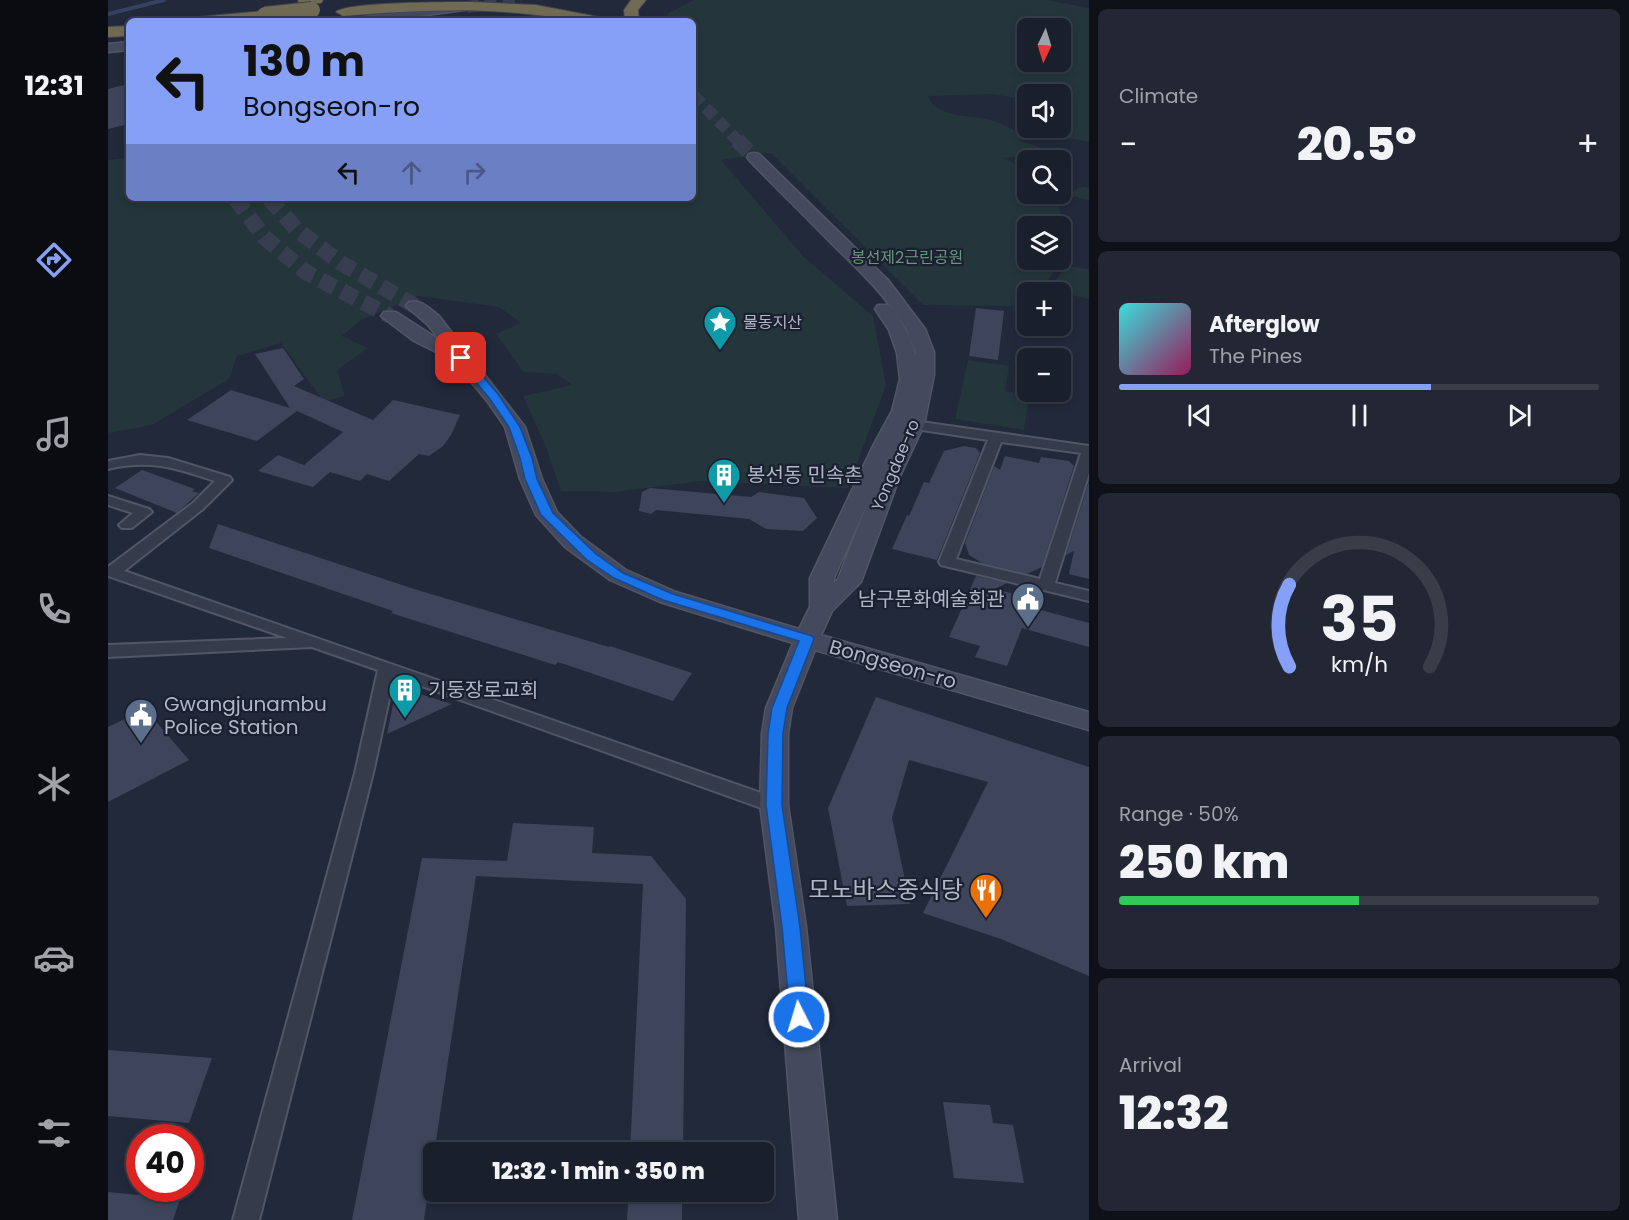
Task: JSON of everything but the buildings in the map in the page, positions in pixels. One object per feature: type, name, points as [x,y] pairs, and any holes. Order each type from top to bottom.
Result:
[{"type":"highway","points":[[267,18],[310,7],[406,0]]},
{"type":"highway","points":[[632,18],[631,10],[639,0]]},
{"type":"highway","points":[[310,7],[343,12],[483,2],[552,9],[590,18]]},
{"type":"highway","points":[[343,12],[461,3]]},
{"type":"highway","points":[[593,5],[615,18]]},
{"type":"highway","points":[[108,27],[126,26]]},
{"type":"highway","points":[[108,32],[126,31]]},
{"type":"street","points":[[374,18],[461,3]]},
{"type":"street","points":[[293,18],[310,7]]},
{"type":"street","points":[[108,48],[126,46]]},
{"type":"street","name":"Yongdae-ro","points":[[818,1220],[791,927],[774,805],[775,734],[779,708],[807,639],[822,607],[849,582],[890,476],[914,425],[925,375],[925,352],[916,329],[882,284],[746,159],[886,311],[898,330],[906,353],[910,379],[902,411],[884,444],[822,578],[822,607]]},
{"type":"street","name":"Bongseon-ro","points":[[415,306],[433,320],[448,337],[461,358],[494,397],[515,427],[531,479],[547,515],[592,557],[618,575],[668,597],[1089,722]]},
{"type":"street","points":[[390,316],[420,337],[461,358]]},
{"type":"street","points":[[914,425],[1089,450],[1046,585]]},
{"type":"street","points":[[996,437],[947,562],[1089,596]]},
{"type":"street","points":[[108,465],[123,460],[160,459],[225,480],[198,506],[112,572],[774,805]]},
{"type":"street","points":[[108,500],[144,512],[127,525]]},
{"type":"street","points":[[108,651],[314,642]]},
{"type":"street","points":[[246,1220],[364,773],[387,667]]},
{"type":"green space","name":"봉선제2근린공원","points":[[694,0],[1047,0],[1089,8],[1089,142],[1060,138],[1071,138],[1071,84],[1017,84],[1017,98],[993,94],[928,96],[932,104],[947,113],[1001,124],[1017,132],[1017,138],[1022,138],[1019,141],[1043,150],[1017,150],[1017,157],[1003,158],[1017,164],[1017,204],[1059,204],[1060,216],[1017,216],[1017,270],[1054,270],[1047,282],[1017,282],[1017,306],[923,305],[771,153],[721,160],[803,256],[873,316],[886,385],[848,488],[702,481],[614,492],[561,491],[546,447],[523,396],[572,385],[557,374],[524,372],[496,334],[521,323],[499,307],[418,296],[361,320],[342,336],[368,348],[337,370],[345,396],[324,402],[281,343],[237,356],[229,379],[152,425],[108,433],[108,160],[126,158],[126,201],[696,201],[696,18],[669,18],[667,14]]},
{"type":"green space","points":[[1083,187],[1089,188],[1089,200],[1071,196],[1071,191]]},
{"type":"green space","points":[[1071,267],[1089,269],[1089,299],[1071,295],[1071,282],[1055,282],[1062,270],[1071,270]]},
{"type":"green space","points":[[968,360],[1009,366],[1005,391],[1017,393],[1017,402],[1028,402],[1024,430],[955,419]]},
{"type":"waterway","points":[[108,14],[164,0]]},
{"type":"tunnel","points":[[467,7],[521,0]]},
{"type":"tunnel","points":[[696,98],[739,142]]},
{"type":"tunnel","points":[[739,142],[754,157]]},
{"type":"tunnel","points":[[237,201],[264,237],[307,273],[390,316]]},
{"type":"tunnel","points":[[272,201],[296,229],[341,263],[415,306]]},
{"type":"place","name":"물동지산","points":[[720,351]]},
{"type":"place","name":"봉선동 민속촌","points":[[724,504]]},
{"type":"place","name":"남구문화예술회관","points":[[1028,628]]},
{"type":"place","name":"기둥장로교회","points":[[405,719]]},
{"type":"place","name":"Gwangjunambu Police Station","points":[[141,744]]},
{"type":"place","name":"모노바스중식당","points":[[986,919]]},
{"type":"route","points":[[461,358],[494,397],[515,427],[531,479],[547,515],[573,542],[618,575],[668,597],[807,639],[779,708],[775,734],[774,805],[791,927],[799,1017]]}]
